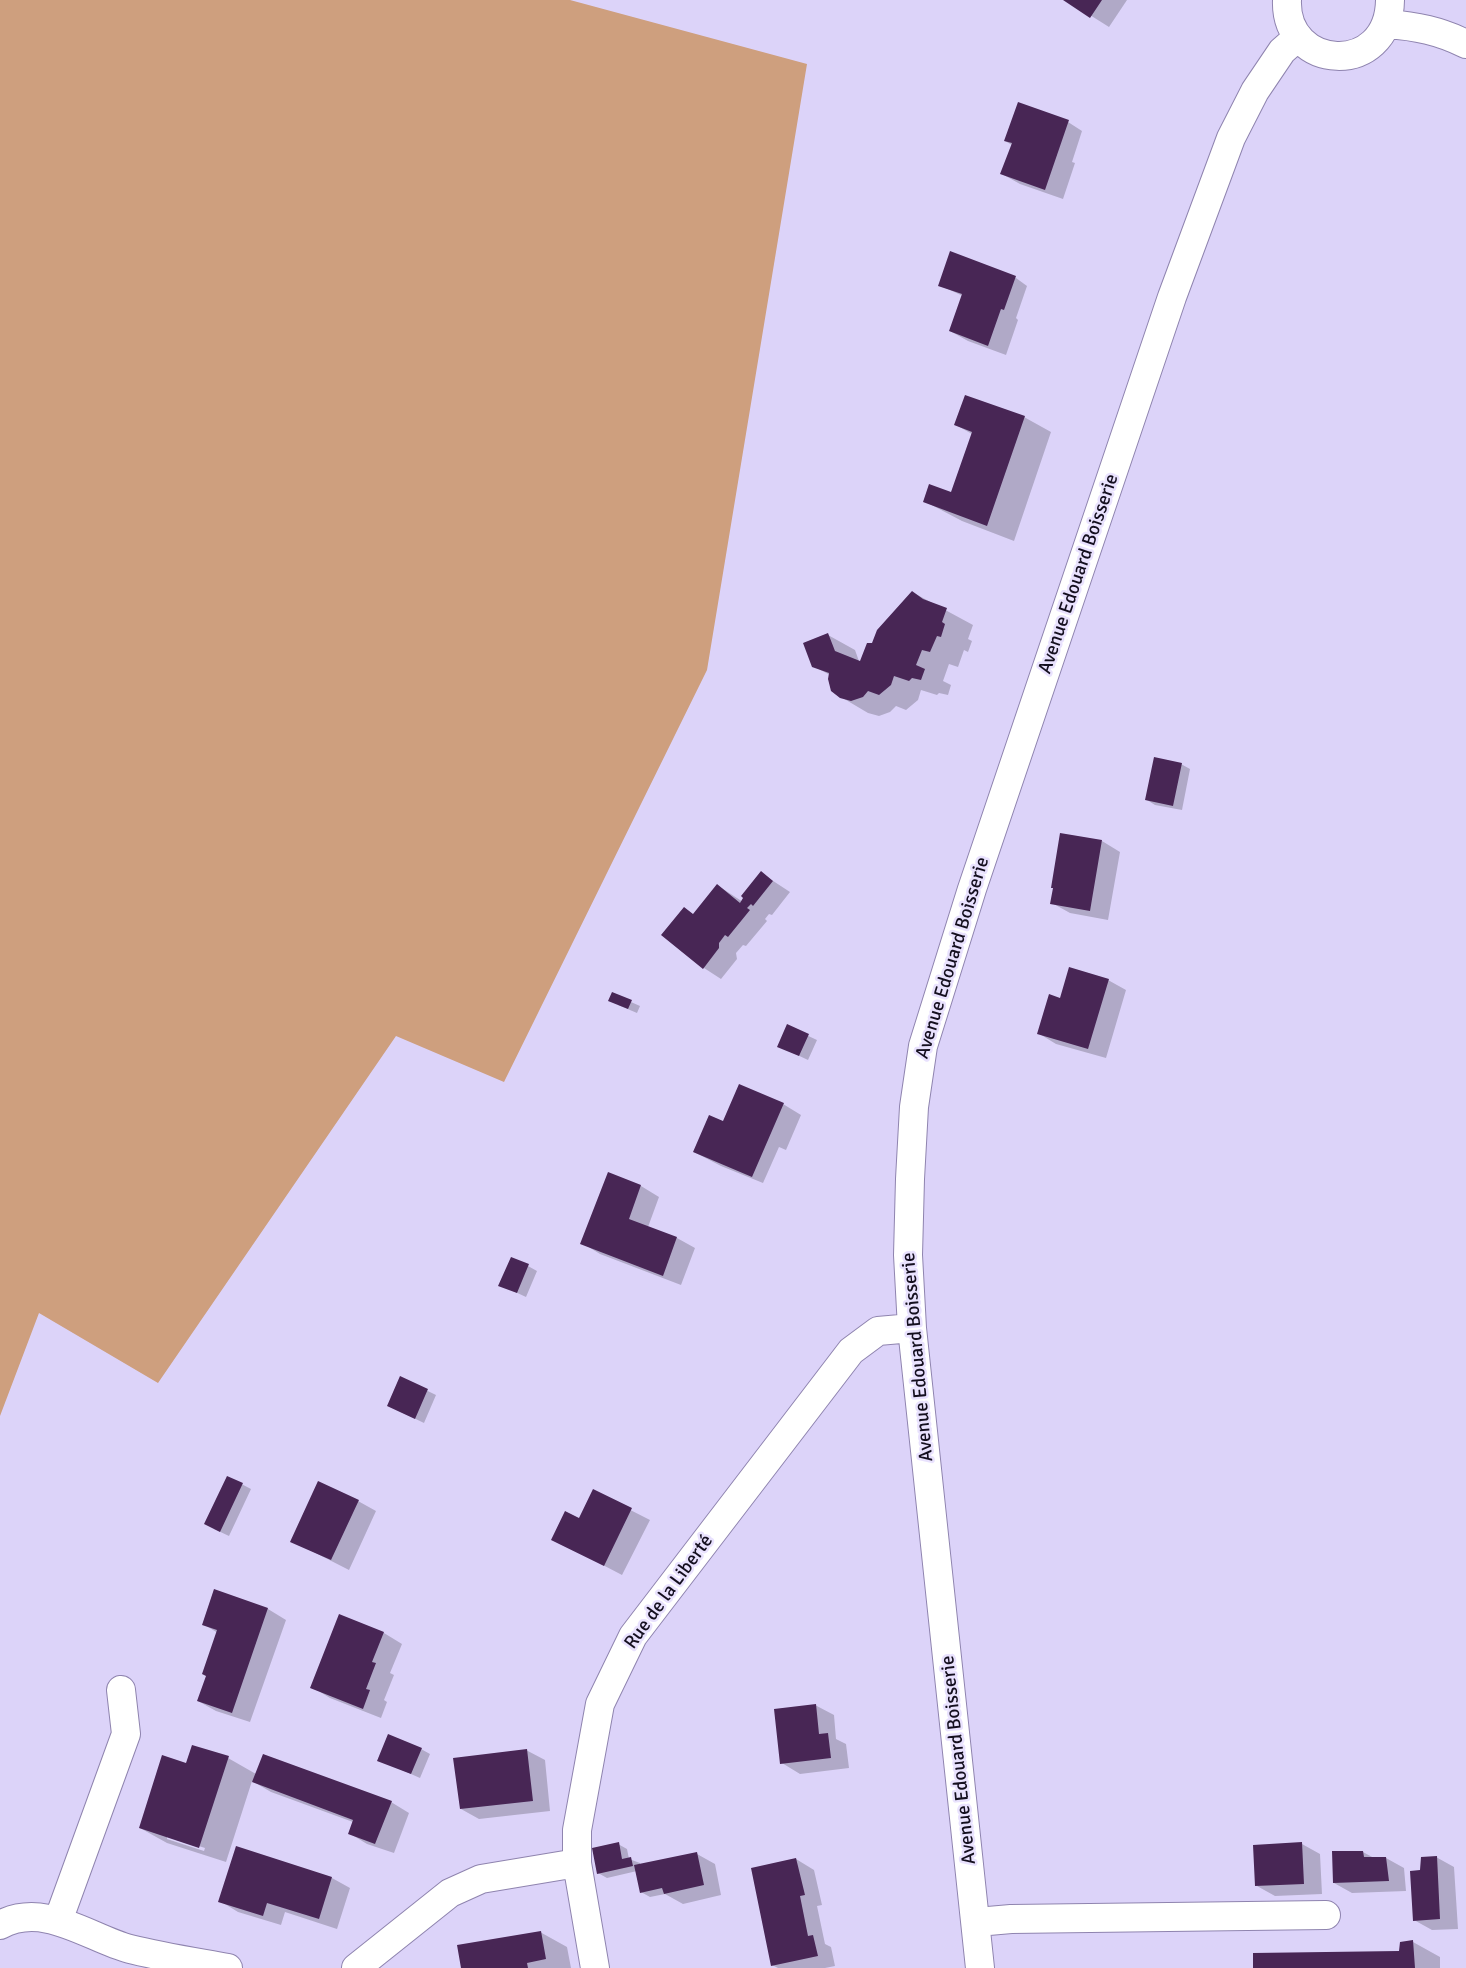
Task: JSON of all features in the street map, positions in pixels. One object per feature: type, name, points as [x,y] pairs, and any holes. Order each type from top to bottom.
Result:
[{"type":"street","points":[[1287,0],[1287,15],[1298,37],[1320,52],[1335,56],[1346,56],[1375,42],[1389,12],[1412,26],[1438,32],[1466,44]]},
{"type":"street","name":"Avenue Edouard Boisserie","points":[[980,1968],[977,1922],[912,1328],[908,1255],[910,1179],[914,1107],[923,1046],[972,889],[1172,296],[1227,147],[1255,91],[1282,50],[1298,37]]},
{"type":"street","name":"Rue de la Liberté","points":[[595,1968],[577,1863],[577,1830],[600,1704],[632,1636],[851,1351],[878,1330],[912,1328]]},
{"type":"street","points":[[58,1921],[126,1734],[121,1690]]},
{"type":"street","points":[[356,1968],[450,1894],[481,1879],[577,1863]]},
{"type":"street","points":[[977,1922],[1012,1919],[1326,1915]]},
{"type":"street","points":[[0,1925],[8,1920],[32,1916],[58,1921],[129,1949],[228,1968]]},
{"type":"shaded area","points":[[0,0],[570,0],[807,64],[707,670],[504,1082],[396,1036],[158,1383],[39,1313],[0,1416]]},
{"type":"building","points":[[1063,0],[1102,0],[1090,18]]},
{"type":"building","points":[[1018,102],[1069,120],[1045,190],[1000,174],[1012,143],[1004,141]]},
{"type":"building","points":[[950,251],[1016,276],[1004,310],[1001,309],[988,346],[949,331],[962,294],[938,286]]},
{"type":"building","points":[[965,395],[1025,416],[987,526],[923,502],[929,484],[951,492],[972,432],[954,425]]},
{"type":"building","points":[[912,591],[923,599],[947,608],[942,622],[945,624],[941,637],[937,636],[930,652],[922,650],[916,665],[925,669],[921,680],[912,678],[909,681],[894,676],[891,685],[879,695],[868,691],[863,697],[851,701],[840,698],[831,691],[828,679],[829,673],[812,667],[803,643],[828,633],[835,651],[860,661],[867,643],[872,643],[877,630]]},
{"type":"building","points":[[1154,757],[1182,763],[1173,806],[1145,800]]},
{"type":"building","points":[[1060,833],[1102,840],[1090,911],[1050,904]]},
{"type":"building","points":[[761,871],[773,881],[753,906],[751,904],[747,908],[750,910],[728,937],[725,935],[719,943],[719,948],[703,969],[661,935],[684,907],[693,914],[717,884],[740,903],[743,898],[741,896]]},
{"type":"building","points":[[1069,967],[1109,979],[1088,1049],[1037,1034],[1049,994],[1060,998]]},
{"type":"building","points":[[612,992],[632,1000],[628,1009],[608,1001]]},
{"type":"building","points":[[787,1024],[809,1034],[799,1056],[777,1047]]},
{"type":"building","points":[[739,1084],[784,1103],[752,1177],[693,1152],[709,1115],[723,1121]]},
{"type":"building","points":[[608,1172],[641,1185],[629,1219],[677,1237],[663,1276],[580,1244]]},
{"type":"building","points":[[511,1257],[529,1264],[517,1293],[498,1286]]},
{"type":"building","points":[[400,1376],[428,1389],[415,1419],[387,1406]]},
{"type":"building","points":[[227,1476],[243,1483],[220,1532],[204,1524]]},
{"type":"building","points":[[318,1481],[359,1500],[331,1560],[290,1542]]},
{"type":"building","points":[[593,1489],[632,1508],[604,1566],[551,1540],[565,1511],[579,1518]]},
{"type":"building","points":[[214,1589],[268,1608],[232,1713],[197,1701],[206,1676],[202,1674],[217,1630],[202,1625]]},
{"type":"building","points":[[339,1614],[384,1632],[372,1662],[376,1663],[366,1689],[370,1690],[363,1709],[310,1688]]},
{"type":"building","points":[[816,1704],[819,1734],[828,1733],[831,1758],[780,1764],[774,1709]]},
{"type":"building","points":[[388,1734],[422,1748],[411,1774],[377,1761]]},
{"type":"building","points":[[192,1745],[229,1756],[199,1848],[139,1828],[162,1755],[186,1763]]},
{"type":"building","points":[[527,1749],[533,1801],[460,1809],[453,1758]]},
{"type":"building","points":[[263,1754],[392,1801],[375,1844],[348,1834],[353,1820],[252,1782]]},
{"type":"building","points":[[619,1842],[622,1859],[631,1857],[633,1866],[597,1874],[592,1848]]},
{"type":"building","points":[[1302,1842],[1304,1884],[1255,1886],[1253,1845]]},
{"type":"building","points":[[236,1846],[332,1877],[319,1919],[267,1903],[263,1916],[218,1902]]},
{"type":"building","points":[[1332,1851],[1363,1851],[1364,1857],[1386,1857],[1389,1881],[1333,1883]]},
{"type":"building","points":[[697,1852],[704,1885],[664,1894],[662,1888],[640,1893],[634,1865]]},
{"type":"building","points":[[1437,1856],[1440,1919],[1413,1921],[1410,1871],[1420,1870],[1421,1857]]},
{"type":"building","points":[[796,1858],[805,1895],[800,1896],[808,1936],[813,1935],[818,1956],[771,1966],[751,1868]]},
{"type":"building","points":[[541,1931],[546,1959],[527,1963],[528,1968],[461,1968],[457,1945]]},
{"type":"building","points":[[1413,1940],[1415,1968],[1253,1968],[1253,1953],[1399,1951],[1400,1942]]}]
